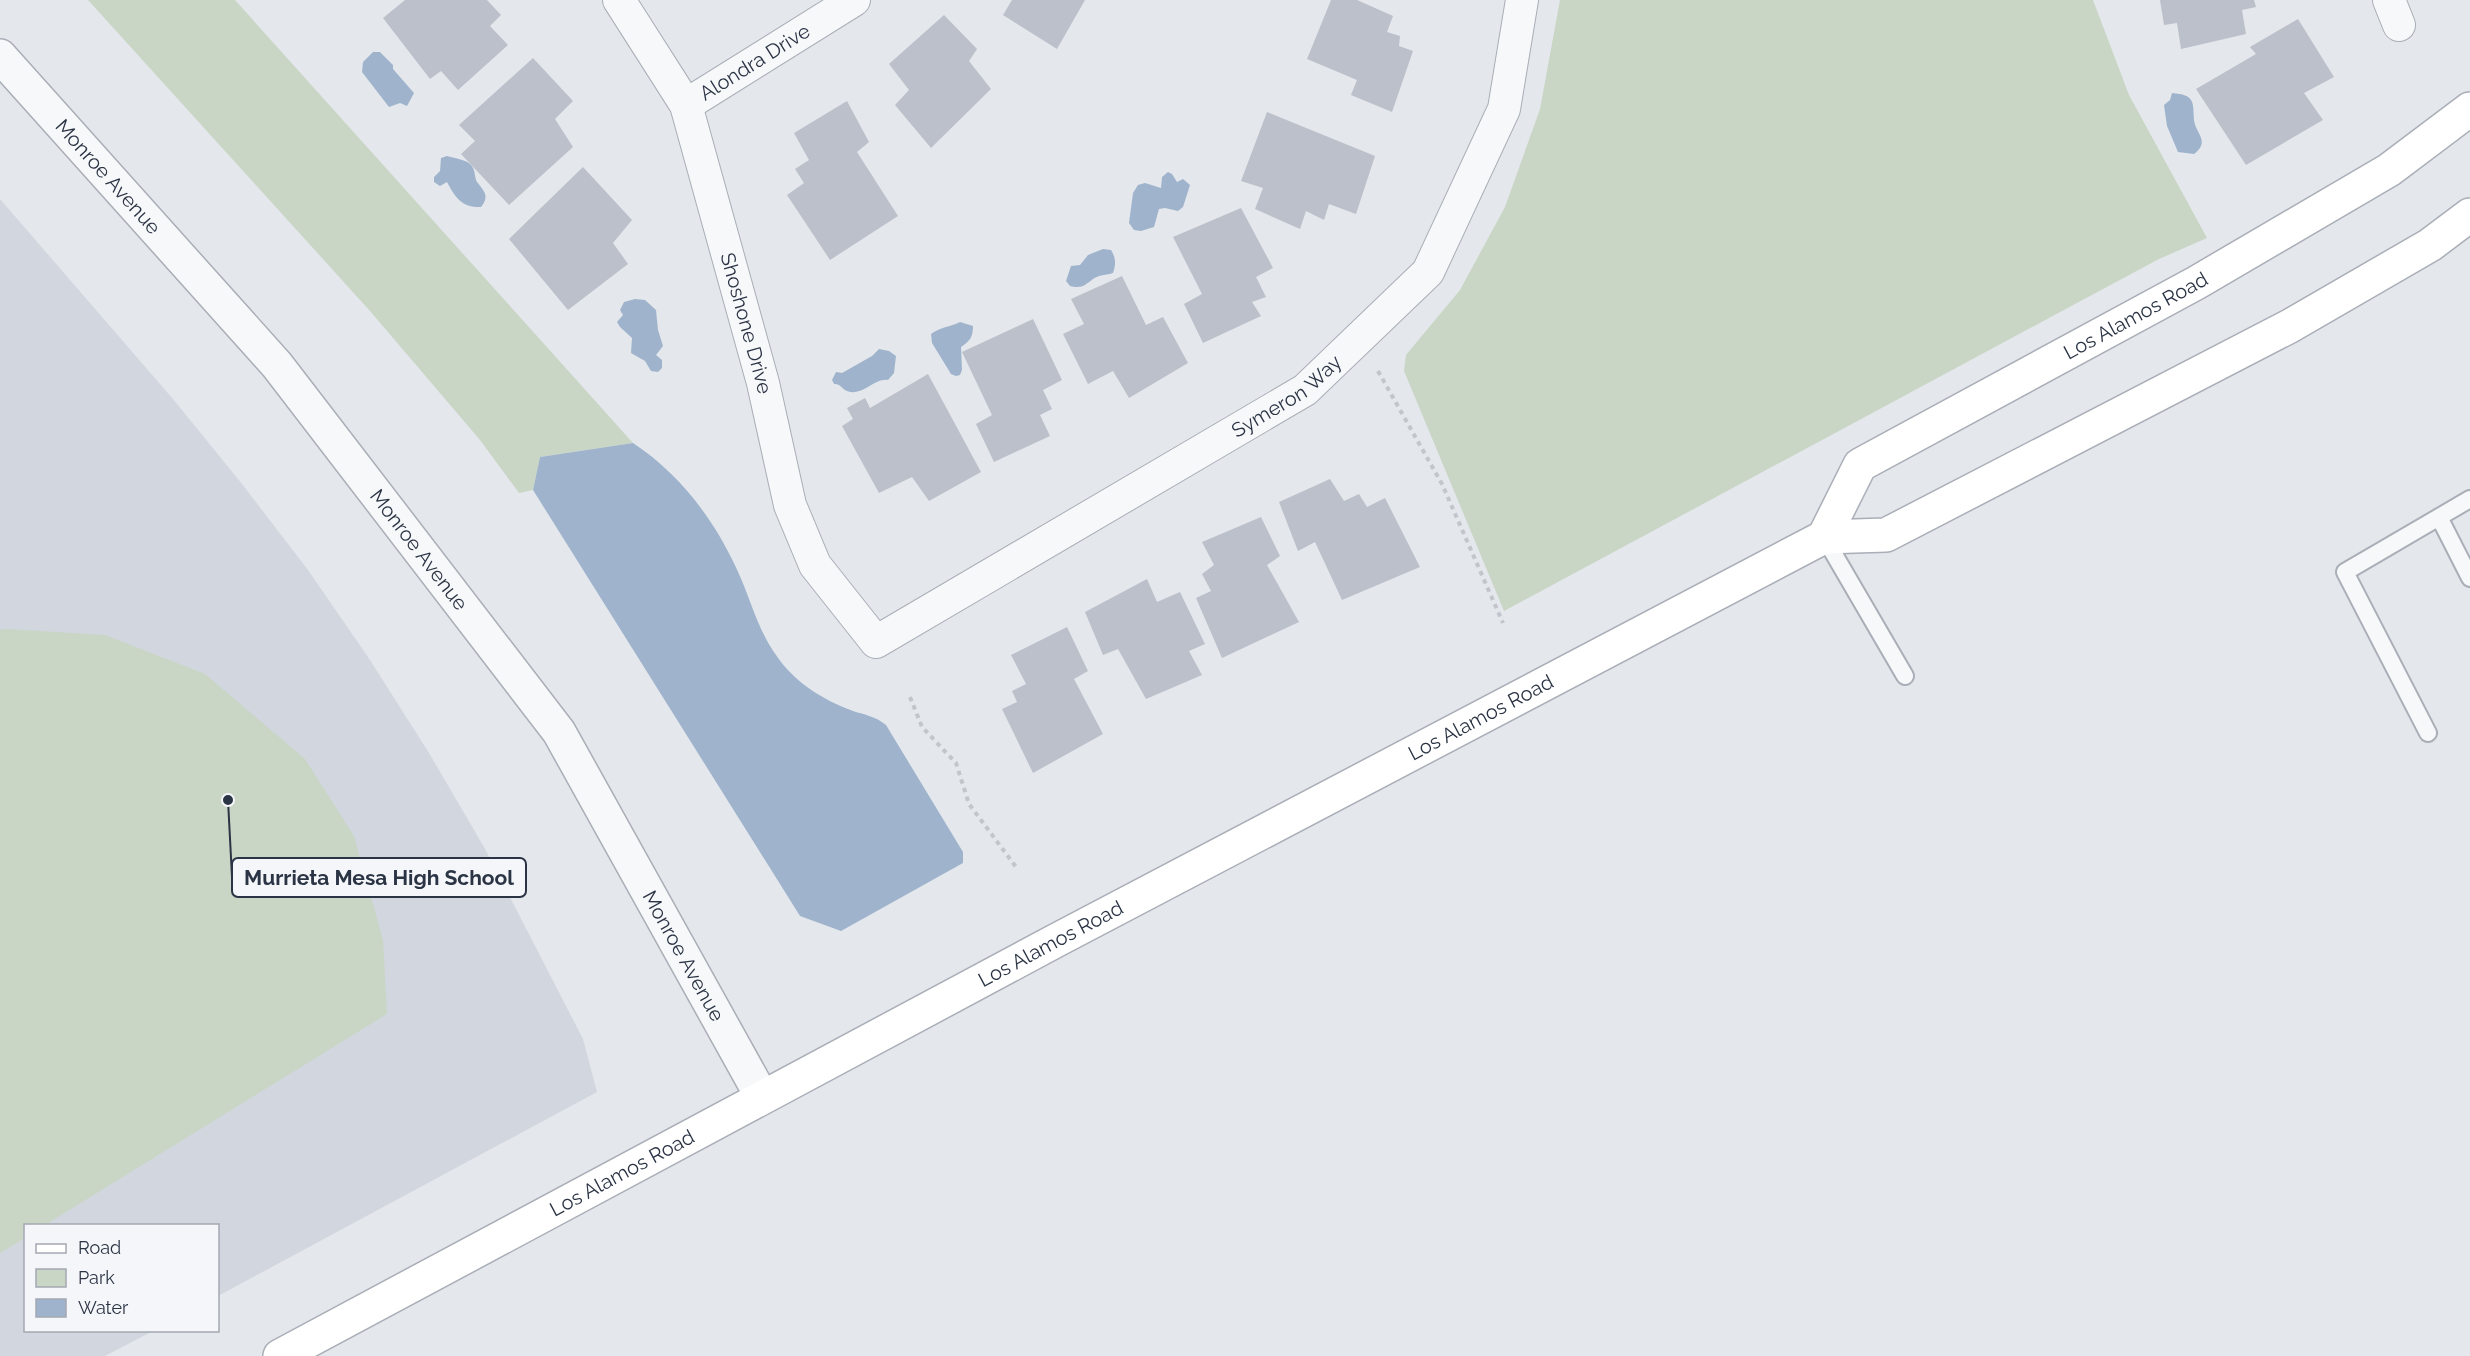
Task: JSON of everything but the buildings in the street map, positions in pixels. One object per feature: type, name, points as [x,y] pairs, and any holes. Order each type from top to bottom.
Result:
[{"type":"main road","name":"Los Alamos Road","points":[[1824,537],[1860,465],[2206,278],[2389,171],[2470,109]]},
{"type":"main road","name":"Los Alamos Road","points":[[280,1356],[762,1097],[1824,537],[1886,535],[2290,326],[2430,245],[2470,215]]},
{"type":"street","name":"Shoshone Drive","points":[[619,0],[686,105],[763,383],[790,505],[814,565],[876,642]]},
{"type":"street","name":"Alondra Drive","points":[[686,105],[854,0]]},
{"type":"street","name":"Symeron Way","points":[[876,642],[1305,390],[1428,272],[1504,109],[1522,0]]},
{"type":"street","name":"Monroe Avenue","points":[[0,56],[277,365],[559,732],[762,1097]]},
{"type":"lane","points":[[2428,733],[2345,572],[2470,499]]},
{"type":"lane","points":[[2439,517],[2470,578]]},
{"type":"lane","points":[[1824,537],[1905,676]]},
{"type":"path","points":[[1377,370],[1442,484],[1503,623]]},
{"type":"path","points":[[910,697],[922,727],[956,763],[969,804],[1016,867]]},
{"type":"shaded area","points":[[0,199],[173,399],[242,484],[308,570],[370,660],[429,753],[484,847],[583,1039],[597,1092],[219,1295],[219,1224],[24,1224],[24,1332],[151,1332],[105,1356],[0,1356]]},
{"type":"green space","points":[[88,0],[235,0],[633,443],[540,457],[533,490],[519,493],[480,440],[370,311]]},
{"type":"green space","points":[[1560,0],[2093,0],[2129,95],[2207,238],[2159,259],[1504,611],[1404,371],[1406,355],[1460,290],[1505,207],[1540,109]]},
{"type":"green space","points":[[0,630],[105,635],[205,674],[305,759],[354,836],[383,940],[387,1014],[47,1224],[24,1224],[24,1239],[0,1253]]},
{"type":"water","points":[[373,52],[380,52],[393,65],[393,69],[414,93],[407,106],[400,103],[389,107],[362,72],[363,62]]},
{"type":"water","points":[[2172,93],[2189,97],[2193,104],[2195,125],[2202,141],[2194,154],[2178,152],[2167,126],[2164,105],[2170,100]]},
{"type":"water","points":[[447,156],[466,161],[472,166],[477,182],[486,197],[481,207],[464,203],[447,182],[440,186],[434,182],[434,177],[440,171],[441,158]]},
{"type":"water","points":[[1168,172],[1177,182],[1183,179],[1190,185],[1183,207],[1178,211],[1159,209],[1154,227],[1141,231],[1134,230],[1129,223],[1133,193],[1138,185],[1145,183],[1161,188],[1162,177]]},
{"type":"water","points":[[1103,249],[1111,250],[1114,256],[1113,273],[1097,277],[1080,287],[1070,286],[1066,281],[1071,266],[1080,265],[1088,255]]},
{"type":"water","points":[[635,299],[645,300],[656,310],[658,330],[663,346],[656,355],[662,360],[662,368],[658,372],[651,371],[645,361],[631,353],[632,338],[617,322],[623,315],[620,310],[624,302]]},
{"type":"water","points":[[960,322],[973,326],[973,330],[972,336],[961,347],[962,370],[960,375],[956,376],[951,374],[932,343],[931,334]]},
{"type":"water","points":[[879,349],[889,351],[896,356],[894,373],[888,380],[878,382],[858,392],[846,391],[834,384],[832,380],[836,372],[842,373],[872,356]]},
{"type":"water","points":[[633,443],[668,471],[711,522],[733,561],[765,638],[791,674],[820,696],[886,725],[963,852],[963,863],[841,931],[800,916],[533,490],[540,457]]},
{"type":"place","name":"Murrieta Mesa High School","points":[[228,800]]}]
